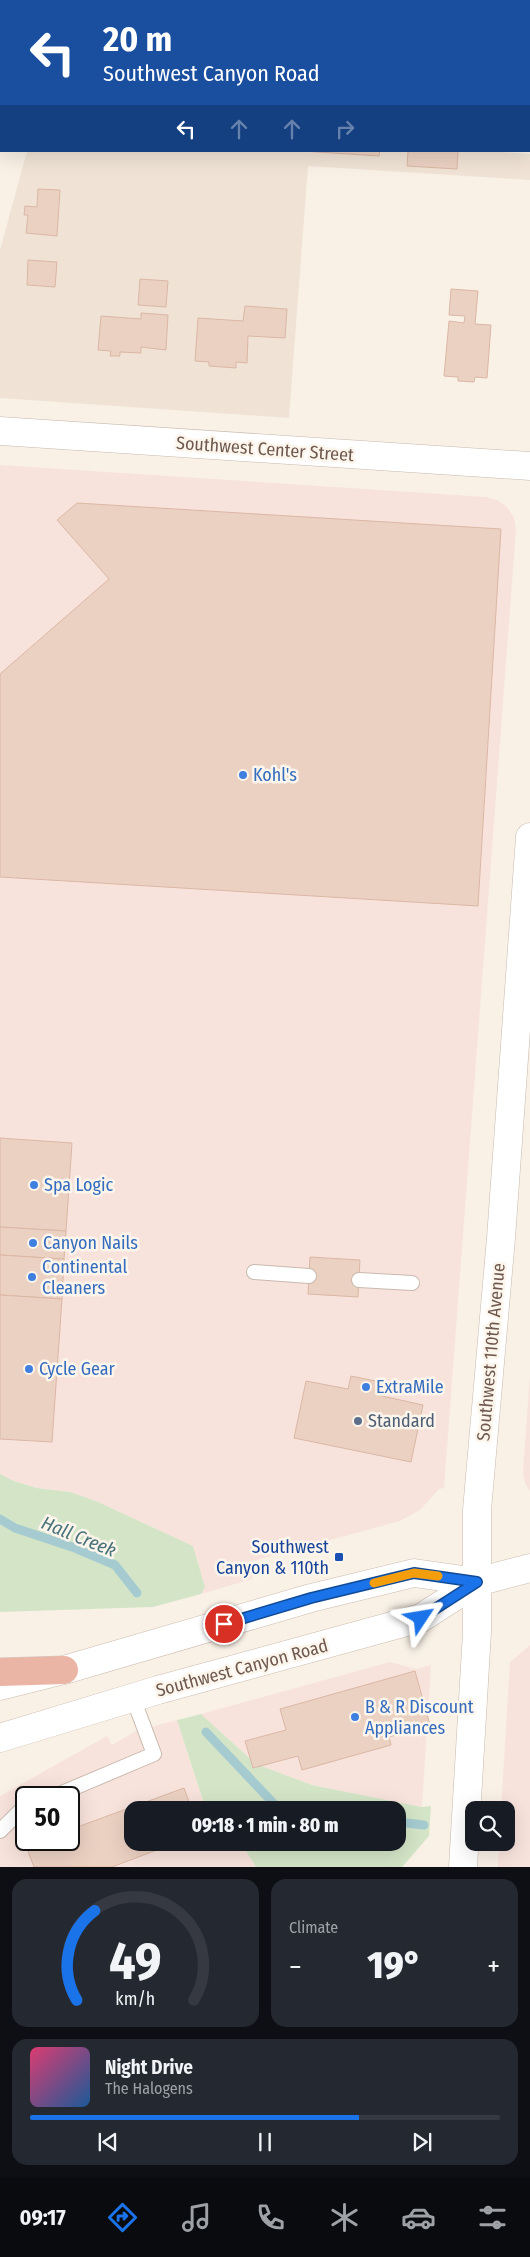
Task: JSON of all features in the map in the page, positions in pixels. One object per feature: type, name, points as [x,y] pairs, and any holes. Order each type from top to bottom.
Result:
[{"type":"highway","points":[[0,1672],[64,1670]]},
{"type":"street","name":"Southwest Center Street","points":[[0,431],[530,466]]},
{"type":"street","name":"Southwest 110th Avenue","points":[[463,1867],[477,1632],[477,1510],[501,1238],[530,837]]},
{"type":"street","name":"Southwest Canyon Road","points":[[0,1738],[132,1698],[421,1618],[477,1582],[530,1568]]},
{"type":"street","name":"Southwest Canyon Road","points":[[0,1686],[64,1670],[311,1598],[414,1573],[477,1582]]},
{"type":"lane","points":[[254,1272],[309,1276]]},
{"type":"lane","points":[[359,1280],[412,1283]]},
{"type":"lane","points":[[78,1786],[154,1754],[132,1698]]},
{"type":"lane","points":[[0,1831],[15,1816]]},
{"type":"shaded area","points":[[27,152],[502,152],[530,154],[530,180],[308,166],[289,418],[0,398],[0,250]]},
{"type":"shaded area","points":[[0,465],[487,497],[497,500],[507,507],[514,518],[516,529],[444,1488],[439,1489],[420,1510],[400,1521],[253,1561],[252,1579],[201,1594],[205,1587],[193,1546],[96,1501],[70,1492],[37,1488],[14,1481],[0,1474]]},
{"type":"shaded area","points":[[530,1375],[530,1491],[525,1483],[523,1472]]},
{"type":"shaded area","points":[[530,1645],[530,1867],[498,1867],[499,1851],[515,1851],[515,1801],[502,1801],[510,1662]]},
{"type":"shaded area","points":[[390,1662],[416,1669],[431,1665],[422,1807],[406,1804],[406,1801],[392,1801],[312,1785],[256,1764],[201,1714]]},
{"type":"shaded area","points":[[177,1720],[203,1801],[124,1801],[124,1851],[246,1851],[256,1867],[0,1867],[0,1796],[15,1788],[15,1851],[80,1851],[80,1786],[18,1786],[107,1736],[112,1745],[136,1731]]},
{"type":"green space","points":[[0,1474],[14,1481],[37,1488],[70,1492],[96,1501],[193,1546],[205,1587],[201,1594],[153,1607],[0,1612]]},
{"type":"green space","points":[[201,1714],[256,1764],[312,1785],[392,1801],[203,1801],[177,1720]]},
{"type":"green space","points":[[406,1804],[422,1807],[431,1806],[429,1836],[402,1867],[256,1867],[246,1851],[406,1851]]},
{"type":"building","points":[[317,152],[380,152],[379,156]]},
{"type":"building","points":[[408,152],[458,152],[457,169],[407,166]]},
{"type":"building","points":[[38,189],[60,190],[57,236],[26,233],[28,215],[24,215],[25,206],[37,207]]},
{"type":"building","points":[[28,260],[57,262],[55,287],[27,285]]},
{"type":"building","points":[[140,279],[168,281],[166,307],[138,305]]},
{"type":"building","points":[[451,289],[478,291],[475,324],[491,325],[487,378],[475,377],[474,382],[458,381],[458,377],[444,376],[449,321],[464,323],[465,316],[449,315]]},
{"type":"building","points":[[245,306],[287,309],[285,338],[248,336],[247,363],[236,362],[236,368],[209,366],[209,362],[195,361],[198,318],[243,321]]},
{"type":"building","points":[[141,313],[168,315],[166,350],[141,347],[141,353],[120,352],[120,356],[110,356],[111,351],[98,350],[101,316],[141,319]]},
{"type":"building","name":"Kohl's","points":[[77,503],[501,529],[478,906],[0,877],[0,674],[109,579],[57,520]]},
{"type":"building","name":"Spa Logic","points":[[0,1138],[72,1143],[66,1231],[0,1227]]},
{"type":"building","name":"Canyon Nails","points":[[0,1227],[66,1231],[64,1259],[0,1255]]},
{"type":"building","name":"Continental Cleaners","points":[[0,1255],[64,1259],[62,1299],[0,1295]]},
{"type":"building","points":[[310,1257],[360,1260],[358,1297],[308,1294]]},
{"type":"building","name":"Cycle Gear","points":[[0,1295],[62,1299],[52,1442],[0,1439]]},
{"type":"building","name":"Standard","points":[[351,1376],[385,1383],[382,1396],[423,1405],[411,1462],[294,1438],[306,1381],[348,1389]]},
{"type":"building","name":"B & R Discount Appliances","points":[[415,1671],[430,1725],[389,1737],[391,1745],[302,1770],[298,1756],[253,1768],[245,1741],[286,1730],[280,1709]]},
{"type":"building","points":[[184,1788],[189,1801],[148,1801]]},
{"type":"building","points":[[124,1810],[124,1851],[154,1851],[112,1867],[34,1867],[28,1851],[80,1851],[80,1826]]},
{"type":"waterway","name":"Hall Creek","points":[[0,1519],[15,1528],[75,1548],[115,1565],[137,1593]]},
{"type":"waterway","name":"Hall Creek","points":[[206,1732],[271,1801]]},
{"type":"waterway","name":"Hall Creek","points":[[406,1823],[424,1825]]},
{"type":"slow traffic","points":[[374,1583],[414,1573],[438,1576]]},
{"type":"place","name":"Kohl's","points":[[243,775]]},
{"type":"place","name":"Spa Logic","points":[[34,1185]]},
{"type":"place","name":"Canyon Nails","points":[[33,1243]]},
{"type":"place","name":"Continental Cleaners","points":[[32,1277]]},
{"type":"place","name":"Cycle Gear","points":[[29,1369]]},
{"type":"place","name":"ExtraMile","points":[[366,1387]]},
{"type":"place","name":"Standard","points":[[358,1421]]},
{"type":"place","name":"Southwest Canyon & 110th","points":[[339,1557]]},
{"type":"place","name":"B & R Discount Appliances","points":[[355,1717]]},
{"type":"route","points":[[224,1624],[311,1598],[414,1573],[477,1582],[421,1618]]}]
